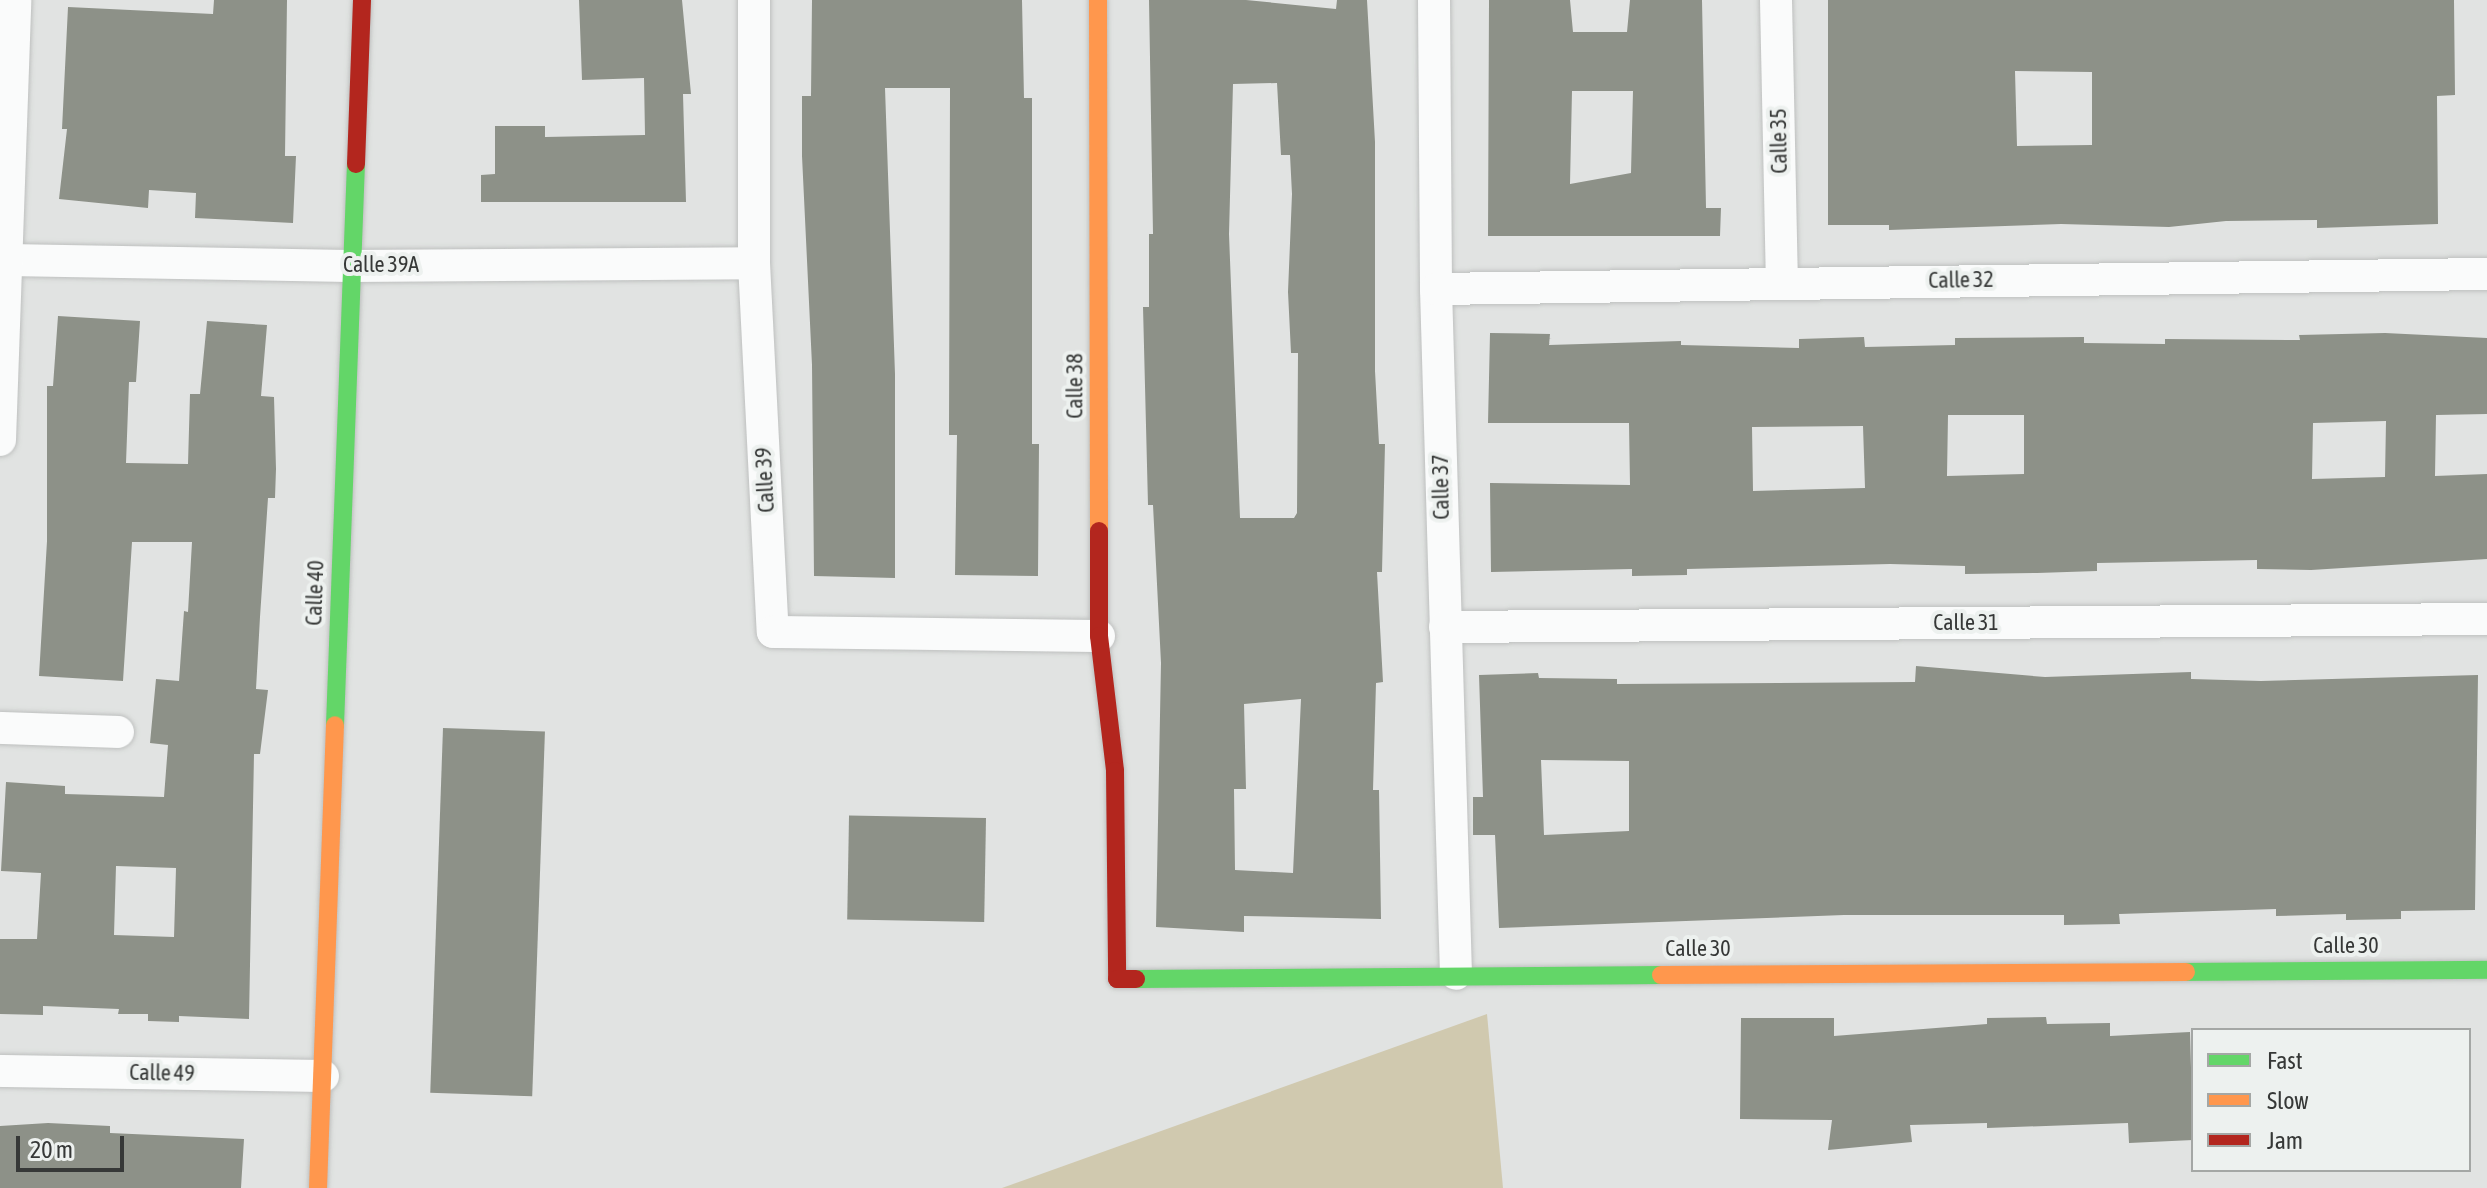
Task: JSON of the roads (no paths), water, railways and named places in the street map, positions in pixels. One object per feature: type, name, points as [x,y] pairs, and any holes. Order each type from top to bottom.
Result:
[{"type":"street","points":[[0,440],[15,0]]},
{"type":"street","name":"Calle 40","points":[[318,1188],[349,266],[362,0]]},
{"type":"street","name":"Calle 39","points":[[754,0],[754,263],[773,632],[1099,636]]},
{"type":"street","name":"Calle 38","points":[[1098,0],[1099,636],[1115,771]]},
{"type":"street","name":"Calle 37","points":[[1434,0],[1436,289],[1456,974]]},
{"type":"street","name":"Calle 35","points":[[1776,0],[1782,282]]},
{"type":"street","name":"Calle 39A","points":[[8,260],[349,266],[754,263]]},
{"type":"street","name":"Calle 32","points":[[1436,289],[2487,274]]},
{"type":"street","name":"Calle 31","points":[[1445,627],[2487,619]]},
{"type":"street","points":[[0,728],[118,732]]},
{"type":"street","name":"Calle 30","points":[[1115,771],[1117,979],[1456,974],[2487,970]]},
{"type":"street","name":"Calle 49","points":[[0,1071],[323,1076]]}]
